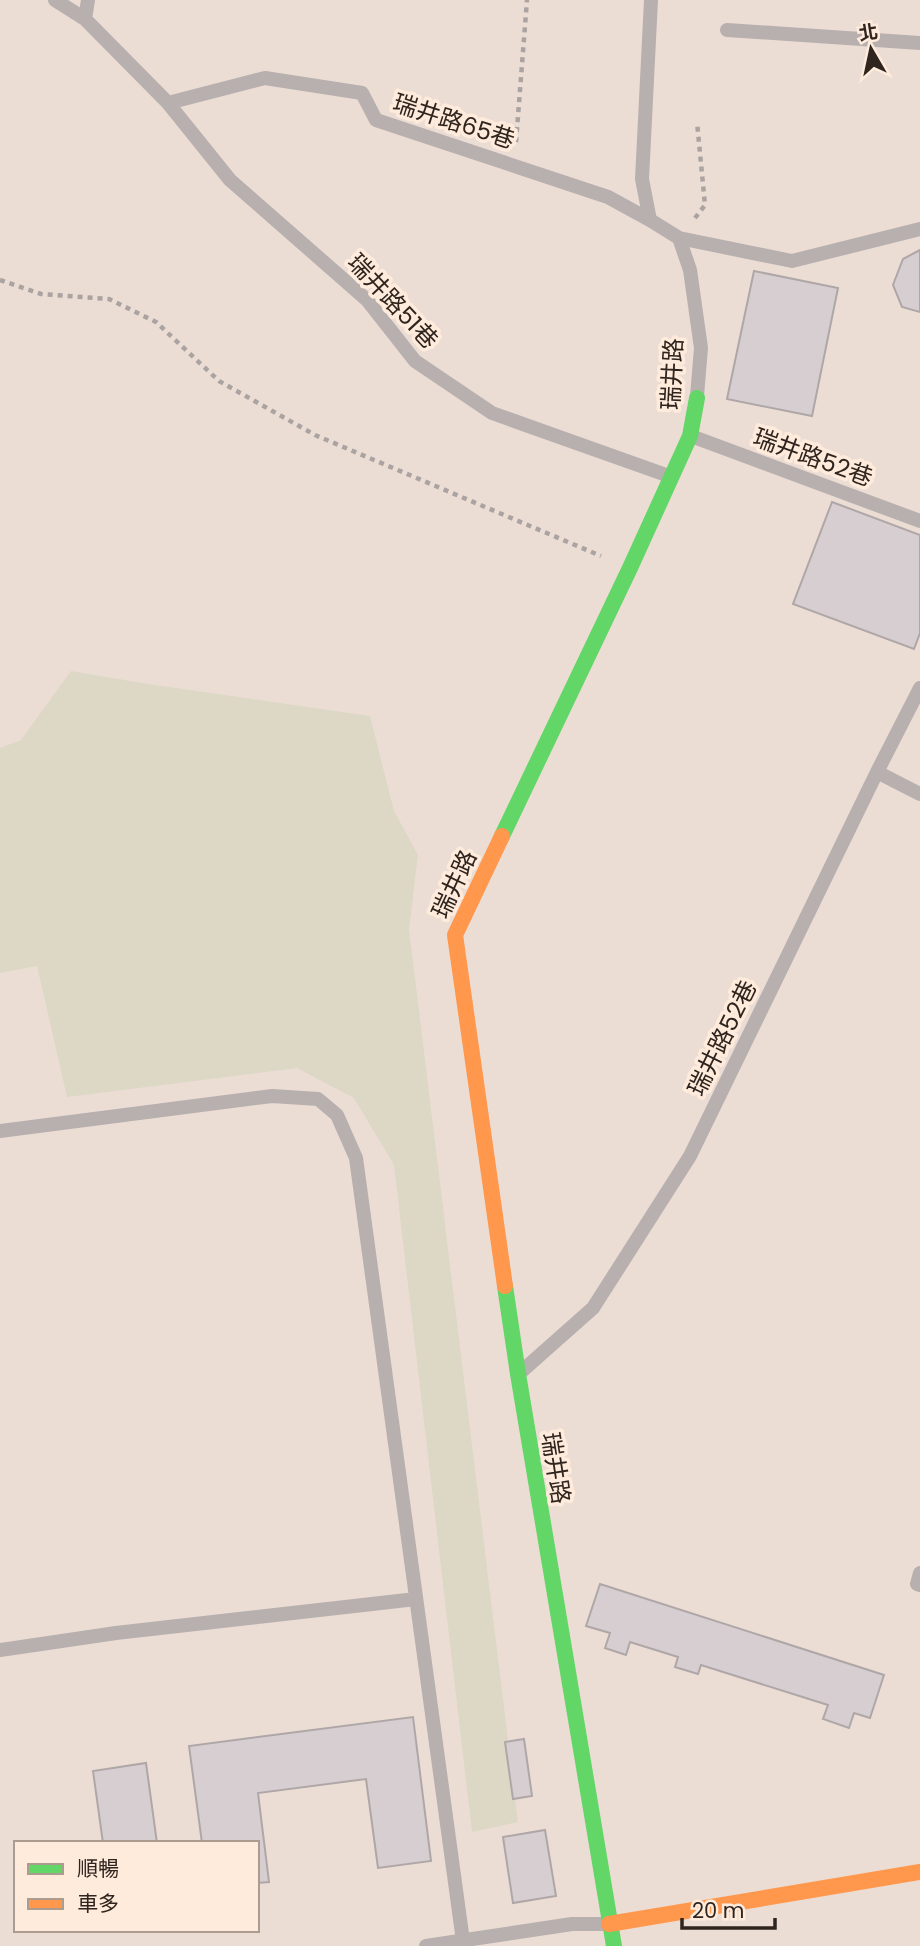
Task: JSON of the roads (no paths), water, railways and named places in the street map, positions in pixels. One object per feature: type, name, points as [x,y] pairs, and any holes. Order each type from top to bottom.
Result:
[{"type":"street","name":"瑞井路","points":[[614,1946],[518,1374],[454,935],[631,568],[690,436],[697,398]]},
{"type":"street","points":[[609,1924],[920,1872]]},
{"type":"lane","name":"瑞井路51巷","points":[[55,0],[85,19],[168,103],[230,180],[367,300],[415,361],[492,413],[671,477]]},
{"type":"lane","points":[[85,19],[88,0]]},
{"type":"lane","points":[[651,0],[642,180],[650,220],[679,238],[792,261],[920,229]]},
{"type":"lane","points":[[727,30],[920,43]]},
{"type":"lane","name":"瑞井路65巷","points":[[168,103],[265,78],[362,93],[376,120],[608,197],[650,220]]},
{"type":"lane","name":"瑞井路","points":[[679,238],[690,271],[701,348],[697,398]]},
{"type":"lane","name":"瑞井路52巷","points":[[690,436],[920,521]]},
{"type":"lane","name":"瑞井路52巷","points":[[518,1374],[593,1308],[690,1156],[920,688]]},
{"type":"lane","points":[[877,772],[920,794]]},
{"type":"lane","points":[[0,1131],[272,1096],[318,1099],[337,1115],[356,1158],[463,1941]]},
{"type":"lane","points":[[920,1573],[917,1584],[920,1585]]},
{"type":"lane","points":[[0,1650],[116,1633],[416,1599]]},
{"type":"lane","points":[[426,1946],[572,1924],[609,1924]]}]
